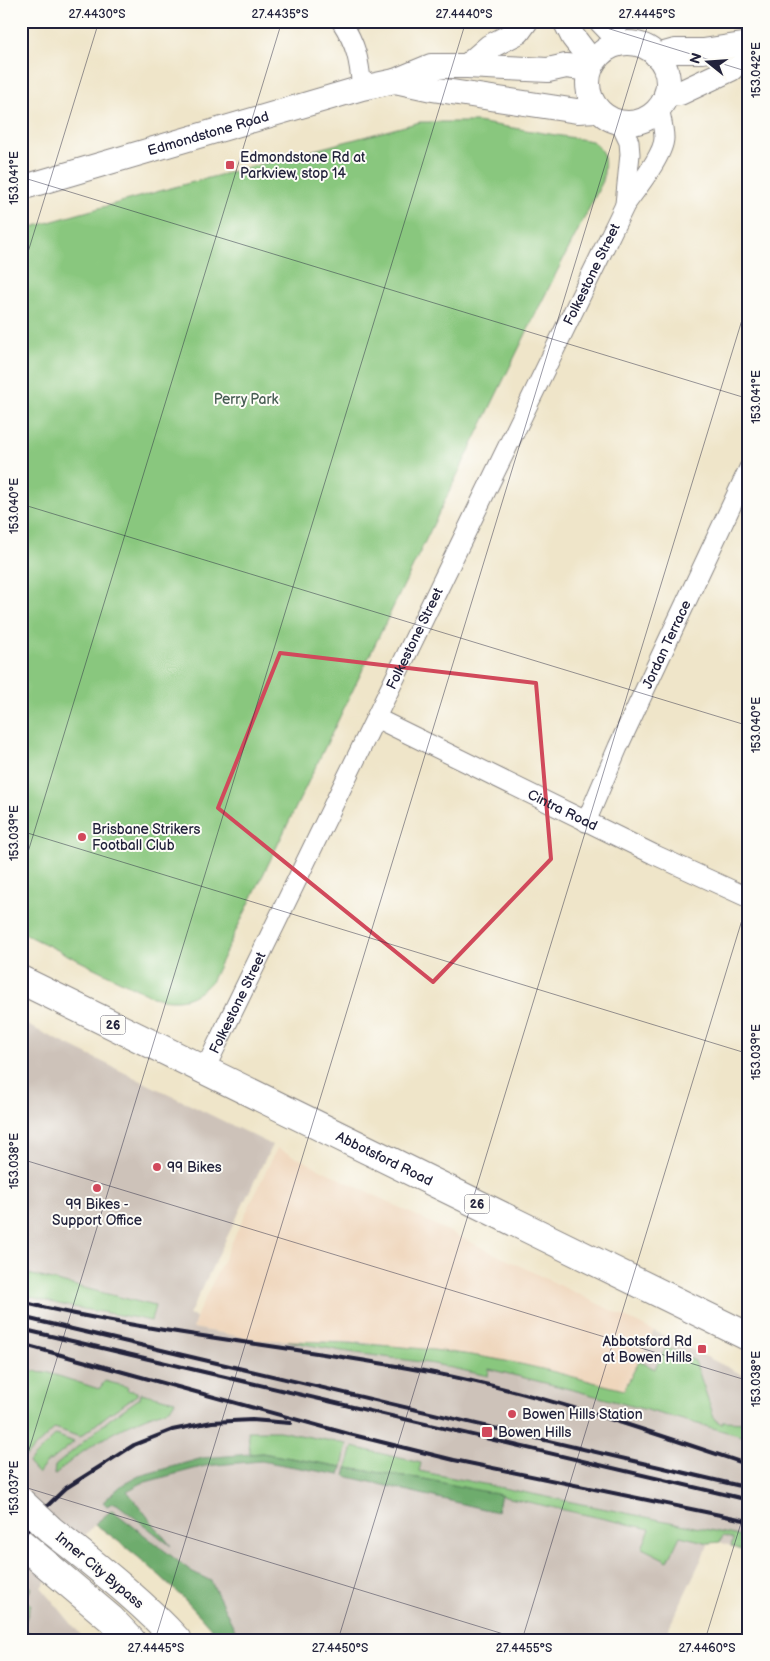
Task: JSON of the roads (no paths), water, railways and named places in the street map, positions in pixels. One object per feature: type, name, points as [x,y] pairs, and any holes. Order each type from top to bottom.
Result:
[{"type":"highway","name":"Abbotsford Road","points":[[21,980],[749,1338]]},
{"type":"highway","name":"Inner City Bypass","points":[[21,1502],[51,1530],[122,1586],[156,1616],[177,1640]]},
{"type":"highway","points":[[21,1543],[111,1619],[131,1640]]},
{"type":"street","points":[[341,21],[351,36],[359,58],[362,88]]},
{"type":"street","points":[[467,66],[490,47],[518,32],[526,21]]},
{"type":"street","points":[[565,21],[592,66]]},
{"type":"street","points":[[601,21],[622,43]]},
{"type":"street","points":[[622,43],[635,43],[647,48],[657,56],[665,67],[668,80],[663,101],[651,116],[642,121],[620,123],[608,118],[598,110],[592,100],[588,80],[592,66],[600,54],[622,43]]},
{"type":"street","points":[[657,56],[675,50],[703,51],[749,46]]},
{"type":"street","points":[[663,101],[730,69],[749,46]]},
{"type":"street","name":"Edmondstone Road","points":[[21,188],[362,88],[395,81],[431,66],[548,70],[566,66],[592,66]]},
{"type":"street","name":"Edmondstone Road","points":[[395,81],[432,89],[577,111],[598,110]]},
{"type":"street","name":"Folkestone Street","points":[[204,1071],[625,205],[641,184],[662,147],[664,139],[663,101]]},
{"type":"street","name":"Folkestone Street","points":[[620,123],[629,142],[630,154],[625,205]]},
{"type":"street","name":"Jordan Terrace","points":[[586,822],[618,747],[749,468]]},
{"type":"street","name":"Cintra Road","points":[[376,718],[586,822],[749,898]]},
{"type":"railway","points":[[21,1302],[175,1332],[331,1355],[434,1373],[554,1402],[749,1465]]},
{"type":"railway","points":[[21,1317],[749,1488]]},
{"type":"railway","points":[[21,1329],[749,1500]]},
{"type":"railway","points":[[21,1344],[349,1434],[454,1460],[749,1521]]},
{"type":"railway","points":[[21,1538],[43,1510],[66,1488],[134,1445],[172,1430],[212,1422],[252,1420],[290,1423]]},
{"type":"place","name":"Edmondstone Rd at Parkview, stop 14","points":[[230,165]]},
{"type":"place","name":"Brisbane Strikers Football Club","points":[[82,837]]},
{"type":"place","name":"99 Bikes","points":[[157,1167]]},
{"type":"place","name":"99 Bikes - Support Office","points":[[97,1188]]},
{"type":"place","name":"Abbotsford Rd at Bowen Hills","points":[[702,1349]]},
{"type":"place","name":"Bowen Hills Station","points":[[512,1414]]},
{"type":"place","name":"Bowen Hills","points":[[487,1432]]},
{"type":"park label","name":"Perry Park","points":[[246,399]]}]
